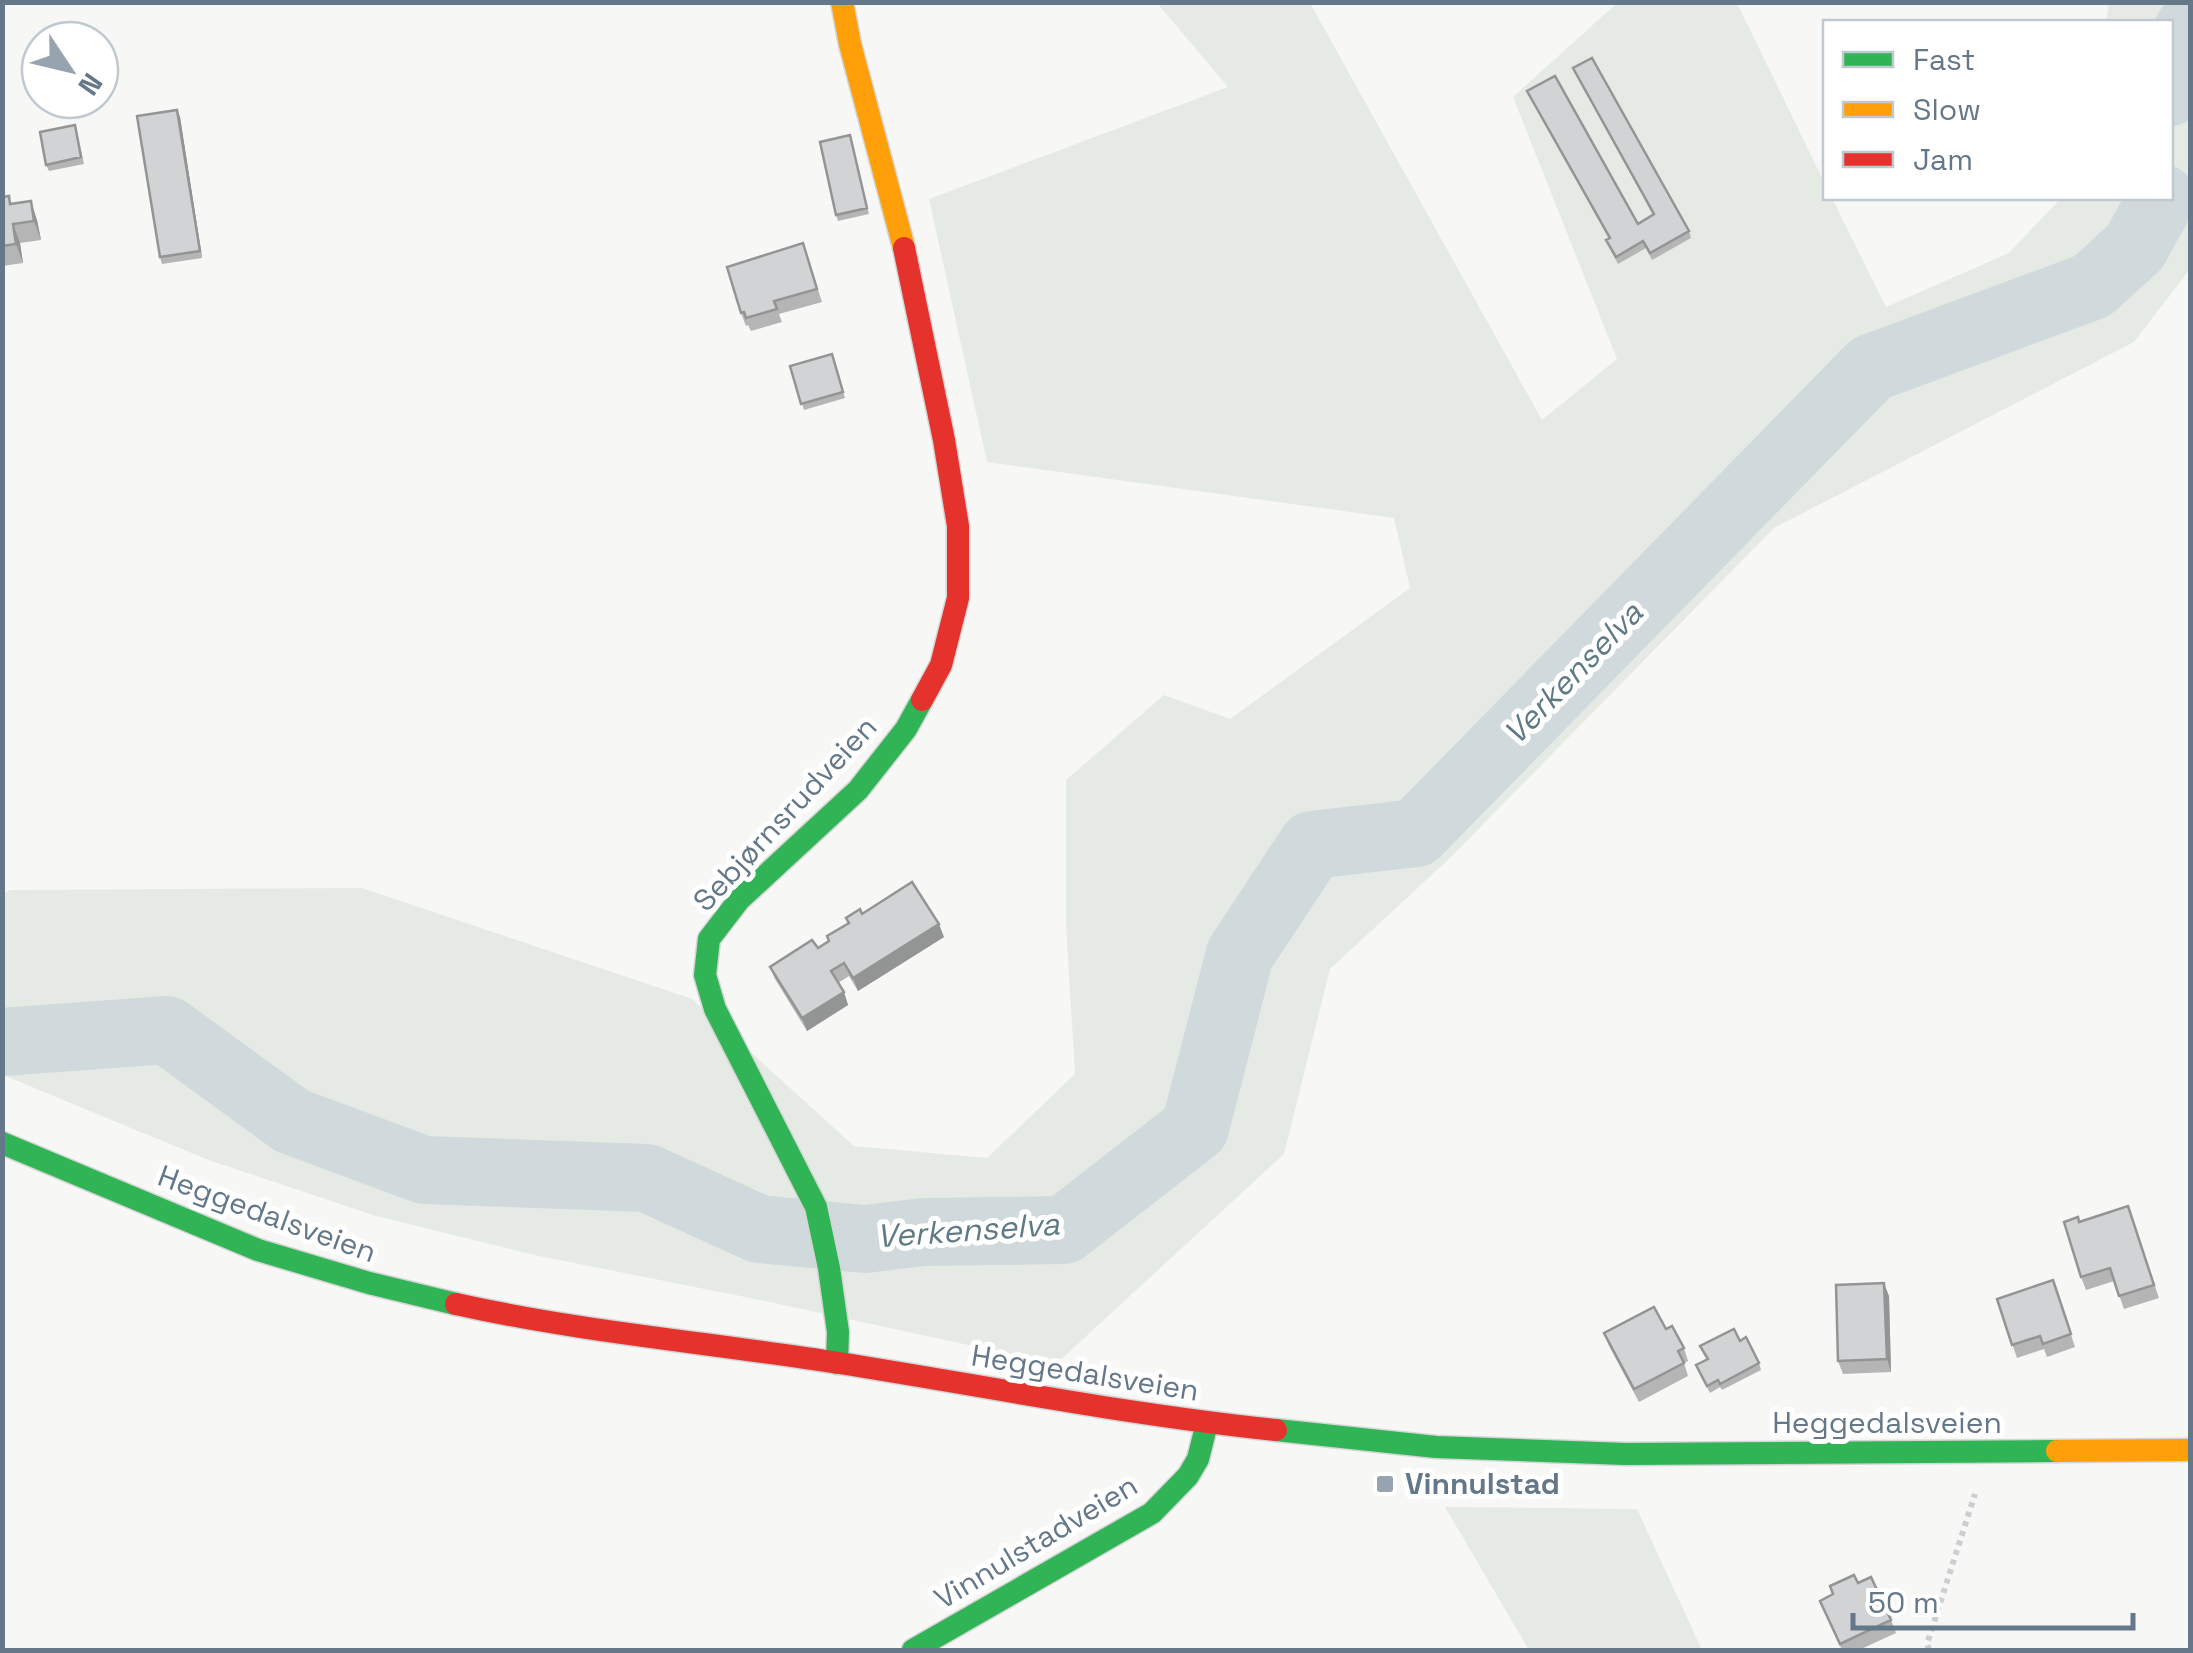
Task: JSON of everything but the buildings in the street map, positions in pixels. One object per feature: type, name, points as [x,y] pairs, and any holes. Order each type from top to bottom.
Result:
[{"type":"main road","name":"Sebjørnsrudveien","points":[[837,1363],[838,1332],[816,1208],[715,1009],[705,975],[709,939],[740,900],[858,790],[906,729],[941,665],[958,598],[958,526],[940,420],[904,246],[842,2]]},
{"type":"main road","name":"Heggedalsveien","points":[[2,1143],[258,1250],[369,1284],[544,1320],[1207,1424],[1436,1447],[1534,1452],[2190,1450]]},
{"type":"main road","name":"Vinnulstadveien","points":[[912,1650],[1152,1513],[1188,1476],[1198,1458],[1207,1424]]},
{"type":"path","points":[[1928,1650],[1975,1494],[1972,1452]]},
{"type":"shaded area","points":[[1157,3],[1310,3],[1542,420],[1617,359],[1513,97],[1617,3],[1737,3],[1823,180],[1823,200],[1833,200],[1886,307],[2009,253],[2059,200],[2173,200],[2173,20],[2106,20],[2109,3],[2190,3],[2190,269],[2134,342],[1774,528],[1451,857],[1330,969],[1284,1154],[1056,1364],[534,1255],[373,1215],[206,1159],[3,1075],[3,893],[362,888],[692,999],[854,1146],[987,1158],[1075,1074],[1066,924],[1066,780],[1164,695],[1230,719],[1410,588],[1394,518],[987,462],[929,199],[1228,87]]},
{"type":"shaded area","points":[[1445,1507],[1637,1509],[1702,1650],[1529,1650]]},
{"type":"waterway","name":"Verkenselva","points":[[2173,55],[2190,27]]},
{"type":"waterway","name":"Verkenselva","points":[[2,1042],[167,1030],[292,1121],[424,1170],[647,1178],[759,1229],[865,1239],[924,1232],[1064,1230],[1195,1128],[1240,954],[1312,845],[1416,833],[1871,368],[2092,286],[2135,247],[2161,200]]},
{"type":"traffic: fast","points":[[837,1363],[838,1332],[816,1207],[715,1009],[705,975],[709,939],[739,900],[858,790],[906,729],[922,700]]},
{"type":"traffic: fast","points":[[2,1143],[258,1250],[456,1304]]},
{"type":"traffic: fast","points":[[913,1650],[1152,1513],[1188,1476],[1198,1459],[1207,1423]]},
{"type":"traffic: fast","points":[[1276,1430],[1436,1447],[1625,1454],[2057,1451]]},
{"type":"traffic: slow","points":[[842,2],[904,248]]},
{"type":"traffic: slow","points":[[2057,1451],[2190,1450]]},
{"type":"traffic: jam","points":[[904,248],[958,526],[958,598],[941,665],[922,700]]},
{"type":"traffic: jam","points":[[456,1304],[599,1330],[1276,1430]]},
{"type":"place","name":"Vinnulstad","points":[[1385,1484]]}]
